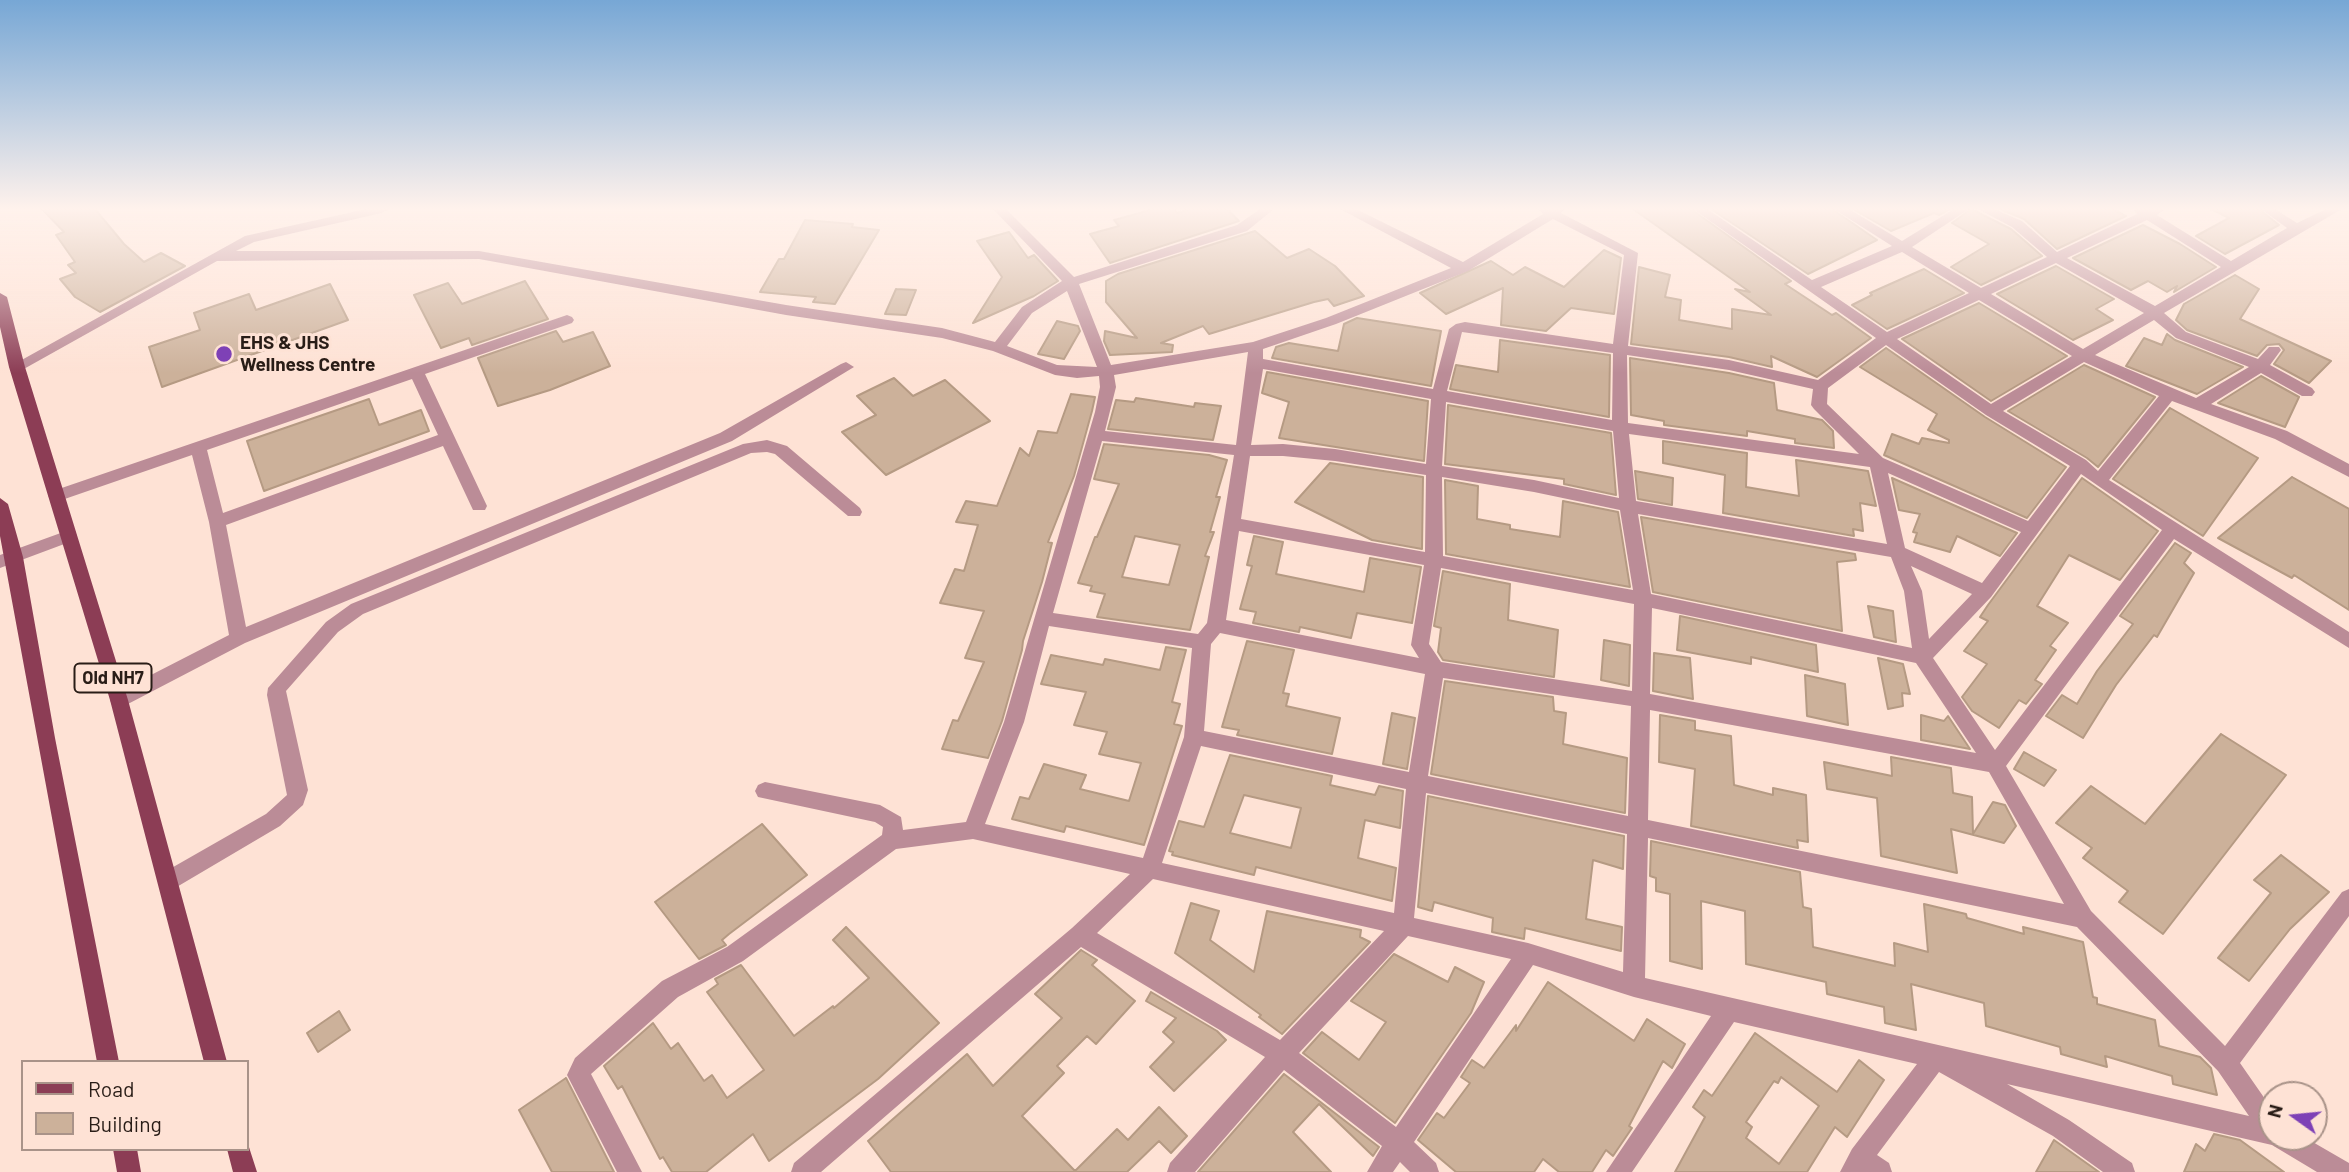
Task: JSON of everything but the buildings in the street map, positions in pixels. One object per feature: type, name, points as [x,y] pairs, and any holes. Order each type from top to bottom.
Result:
[{"type":"main road","name":"Old NH7","points":[[0,297],[17,367],[120,700],[215,1060]]},
{"type":"main road","points":[[0,503],[7,560],[45,738],[108,1060]]},
{"type":"main road","points":[[125,1151],[130,1172]]},
{"type":"main road","points":[[240,1151],[245,1172]]},
{"type":"street","points":[[17,367],[202,264]]},
{"type":"street","points":[[528,264],[786,310],[942,333],[998,348],[1055,370],[1077,373],[1256,354],[1470,264]]},
{"type":"street","points":[[973,830],[1014,722],[1108,387],[1106,371],[1071,282],[1053,264]]},
{"type":"street","points":[[998,348],[1027,310],[1071,282],[1129,264]]},
{"type":"street","points":[[1454,264],[1463,268]]},
{"type":"street","points":[[1630,264],[1620,351],[1620,427],[1628,506],[1643,599],[1634,986]]},
{"type":"street","points":[[1779,264],[1991,411],[2080,464],[2099,481],[2349,641]]},
{"type":"street","points":[[1811,286],[1863,264]]},
{"type":"street","points":[[1929,264],[2081,355],[2169,394],[2281,435],[2349,471]]},
{"type":"street","points":[[2041,264],[1885,340],[1821,386],[1819,405],[1877,462],[1897,552],[1913,591],[1922,657],[1995,765],[2083,918],[2226,1063],[2258,1110]]},
{"type":"street","points":[[2067,264],[2154,312],[2181,335],[2261,366],[2307,392]]},
{"type":"street","points":[[2227,264],[2233,268]]},
{"type":"street","points":[[1991,411],[2081,355],[2240,264]]},
{"type":"street","points":[[57,496],[567,320]]},
{"type":"street","points":[[1179,1172],[1282,1054],[1403,926],[1417,780],[1435,669],[1420,645],[1434,559],[1434,471],[1439,394],[1456,329],[1465,327],[1729,365],[1821,386]]},
{"type":"street","points":[[2197,405],[2261,366],[2274,350]]},
{"type":"street","points":[[1256,354],[1439,394],[1620,427],[1877,462],[2033,530]]},
{"type":"street","points":[[806,1171],[1080,935],[1150,869],[1194,737],[1202,642],[1216,625],[1230,523],[1244,451],[1256,354]]},
{"type":"street","points":[[120,700],[239,638],[726,437],[846,367]]},
{"type":"street","points":[[416,372],[479,506]]},
{"type":"street","points":[[2099,481],[2169,394]]},
{"type":"street","points":[[1096,435],[1244,451],[1296,451],[1534,485],[1628,506],[1897,552],[1985,592]]},
{"type":"street","points":[[217,522],[447,438]]},
{"type":"street","points":[[168,881],[274,820],[296,799],[298,790],[276,695],[277,688],[332,627],[358,609],[749,448],[767,446],[780,450],[855,512]]},
{"type":"street","points":[[198,447],[217,522],[239,638]]},
{"type":"street","points":[[1922,657],[1985,592],[2080,464]]},
{"type":"street","points":[[1230,523],[1643,599],[1922,657]]},
{"type":"street","points":[[1995,765],[2172,529]]},
{"type":"street","points":[[7,560],[69,536]]},
{"type":"street","points":[[1042,618],[1202,642]]},
{"type":"street","points":[[1216,625],[1435,669],[1640,700],[1995,765]]},
{"type":"street","points":[[1194,737],[1417,780],[1636,828],[2083,918]]},
{"type":"street","points":[[765,791],[880,814],[894,823],[892,840]]},
{"type":"street","points":[[630,1172],[579,1075],[581,1068],[670,989],[735,954],[892,840],[973,830],[1528,953],[1634,986],[1729,1010],[2258,1128]]},
{"type":"street","points":[[2226,1063],[2349,899]]},
{"type":"street","points":[[1080,935],[1282,1054],[1400,1145],[1427,1172]]},
{"type":"street","points":[[1379,1172],[1400,1145],[1528,953]]},
{"type":"street","points":[[1618,1172],[1729,1010]]},
{"type":"street","points":[[1880,1172],[1856,1164],[1936,1056]]},
{"type":"street","points":[[1936,1056],[2061,1128],[2123,1172]]},
{"type":"street","points":[[2305,1151],[2340,1172]]},
{"type":"place","name":"EHS & JHS Wellness Centre","points":[[224,354]]}]
